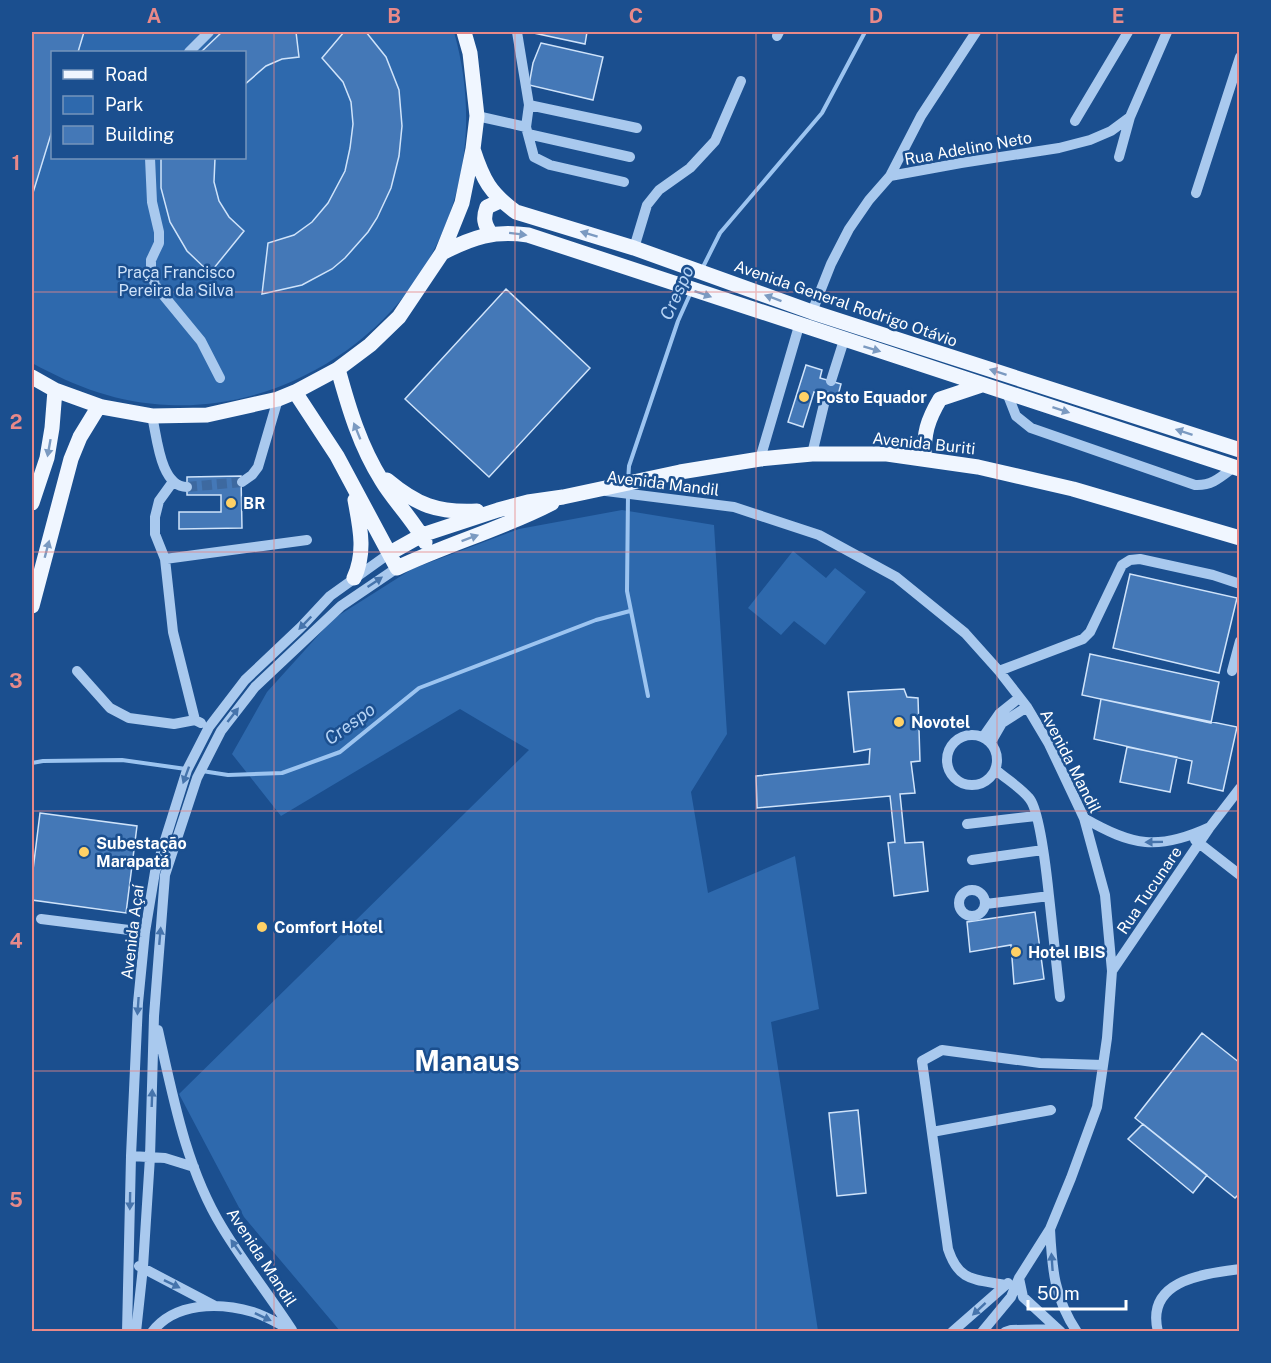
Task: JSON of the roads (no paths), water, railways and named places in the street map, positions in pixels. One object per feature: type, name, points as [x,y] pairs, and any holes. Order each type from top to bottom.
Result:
[{"type":"main road","points":[[32,377],[55,390],[99,406],[152,416],[207,415],[278,399],[295,392],[338,369],[370,345],[399,317],[442,253],[462,202],[477,116],[470,53],[464,32]]},
{"type":"main road","name":"Avenida General Rodrigo Otávio","points":[[473,149],[479,170],[488,188],[500,201],[516,212],[634,248],[812,312],[1239,450]]},
{"type":"main road","points":[[491,234],[483,217],[487,207],[500,201]]},
{"type":"main road","name":"Avenida General Rodrigo Otávio","points":[[442,253],[465,242],[491,234],[510,233],[528,236],[1237,468]]},
{"type":"main road","points":[[338,369],[352,420],[367,456],[395,502],[422,535],[430,552]]},
{"type":"main road","points":[[924,458],[924,434],[929,417],[940,399],[982,385]]},
{"type":"main road","points":[[32,503],[47,458],[55,390]]},
{"type":"main road","points":[[295,392],[337,456],[397,568]]},
{"type":"main road","points":[[32,606],[71,459],[80,437],[99,406]]},
{"type":"main road","name":"Avenida Buriti","points":[[390,553],[422,535],[528,502],[563,497],[680,472],[760,459],[812,454],[887,454],[978,466],[1073,489],[1239,538]]},
{"type":"main road","points":[[374,469],[405,495],[424,505],[453,512],[498,510]]},
{"type":"main road","points":[[351,483],[361,532],[360,565],[354,578]]},
{"type":"main road","name":"Avenida Buriti","points":[[397,568],[430,552],[527,516],[563,497]]},
{"type":"street","points":[[190,51],[209,32]]},
{"type":"street","points":[[517,32],[529,105],[527,131],[534,157],[550,165],[624,182]]},
{"type":"street","points":[[890,176],[921,116],[976,32]]},
{"type":"street","points":[[1075,121],[1128,32]]},
{"type":"street","points":[[1119,157],[1130,117],[1167,32]]},
{"type":"street","points":[[1196,193],[1239,57]]},
{"type":"street","points":[[634,248],[647,205],[659,190],[690,168],[715,141],[741,81]]},
{"type":"street","points":[[529,105],[637,128]]},
{"type":"street","points":[[477,116],[630,157]]},
{"type":"street","name":"Rua Adelino Neto","points":[[812,312],[831,264],[849,229],[869,200],[890,176],[1071,145],[1112,131],[1130,117]]},
{"type":"street","points":[[150,159],[152,202],[159,232],[159,243],[151,260],[155,285],[201,341],[220,378]]},
{"type":"street","points":[[760,459],[799,326]]},
{"type":"street","points":[[831,381],[844,340]]},
{"type":"street","points":[[1007,393],[1016,416],[1031,428],[1195,485],[1205,486],[1237,468]]},
{"type":"street","points":[[812,454],[826,396]]},
{"type":"street","points":[[242,482],[258,467],[278,399]]},
{"type":"street","points":[[152,416],[165,470],[172,483],[188,487]]},
{"type":"street","points":[[172,483],[159,501],[154,517],[155,534],[165,559],[173,632],[195,720]]},
{"type":"street","name":"Avenida Mandil","points":[[590,490],[734,507],[819,535],[896,577],[965,633],[999,671],[1049,744],[1084,818],[1105,895],[1112,970],[1107,1038],[1096,1107],[1071,1179],[1050,1229],[1019,1278],[1011,1297],[982,1332]]},
{"type":"street","points":[[165,559],[307,540]]},
{"type":"street","name":"Avenida Açaí","points":[[127,1332],[131,1156],[138,1003],[145,932],[155,872],[187,770],[209,726],[245,680],[330,596],[390,553]]},
{"type":"street","points":[[999,671],[1083,639],[1090,632],[1117,573],[1122,565],[1130,560],[1140,560],[1213,576],[1239,584]]},
{"type":"street","name":"Avenida Açaí","points":[[136,1332],[143,1268],[150,1157],[154,1016],[165,875],[197,778],[221,731],[255,687],[341,606],[397,568]]},
{"type":"street","points":[[1232,670],[1239,641]]},
{"type":"street","points":[[77,671],[110,708],[129,718],[174,724],[195,720],[221,731]]},
{"type":"street","points":[[987,740],[1023,703]]},
{"type":"street","points":[[971,734],[987,740],[996,752],[998,761],[996,770],[988,780],[981,784],[965,784],[957,780],[948,768],[949,749],[962,736],[971,734]]},
{"type":"street","points":[[996,770],[1030,799],[1035,816],[1043,850],[1060,997]]},
{"type":"street","name":"Rua Tucunare","points":[[1112,970],[1239,788]]},
{"type":"street","points":[[967,824],[1035,816]]},
{"type":"street","name":"Rua Tucunare","points":[[1084,818],[1106,831],[1127,839],[1148,843],[1190,836],[1210,827]]},
{"type":"street","points":[[1190,836],[1239,875]]},
{"type":"street","points":[[972,860],[1043,850]]},
{"type":"street","points":[[986,904],[1049,896]]},
{"type":"street","points":[[40,919],[145,932]]},
{"type":"street","name":"Avenida Mandil","points":[[154,1016],[175,1104],[194,1167],[222,1226],[293,1331]]},
{"type":"street","points":[[1005,1285],[972,1278],[962,1273],[953,1264],[948,1249],[922,1061],[942,1050],[1040,1063],[1103,1065]]},
{"type":"street","points":[[932,1132],[1052,1110]]},
{"type":"street","points":[[131,1156],[174,1160],[194,1167]]},
{"type":"street","points":[[1050,1229],[1056,1288],[1068,1319],[1077,1332]]},
{"type":"street","points":[[129,1264],[143,1268],[215,1306]]},
{"type":"street","points":[[1158,1332],[1156,1308],[1164,1294],[1192,1277],[1239,1269]]},
{"type":"street","points":[[952,1332],[1005,1285],[1019,1278],[1023,1297],[1059,1330]]},
{"type":"street","name":"Avenida Mandil","points":[[152,1332],[158,1324],[185,1308],[215,1306],[253,1312],[293,1331]]},
{"type":"street","points":[[1005,1332],[1059,1330]]},
{"type":"waterway","name":"Crespo","points":[[702,269],[720,233],[822,113],[865,32]]},
{"type":"waterway","name":"Crespo","points":[[628,481],[629,466],[678,321],[691,292]]},
{"type":"waterway","name":"Crespo","points":[[628,494],[627,591],[648,696]]},
{"type":"waterway","name":"Crespo","points":[[202,771],[228,775],[282,773],[340,752],[419,688],[596,620],[630,611]]},
{"type":"waterway","name":"Crespo","points":[[32,763],[122,760],[186,769]]},
{"type":"tunnel","points":[[187,487],[242,482]]},
{"type":"place","name":"Posto Equador","points":[[804,397]]},
{"type":"place","name":"BR","points":[[231,503]]},
{"type":"place","name":"Novotel","points":[[899,722]]},
{"type":"place","name":"Subestação Marapatá","points":[[84,852]]},
{"type":"place","name":"Comfort Hotel","points":[[262,927]]},
{"type":"place","name":"Hotel IBIS","points":[[1016,952]]},
{"type":"district","name":"Manaus","points":[[467,1061]]},
{"type":"park label","name":"Praça Francisco Pereira da Silva","points":[[176,281]]}]
